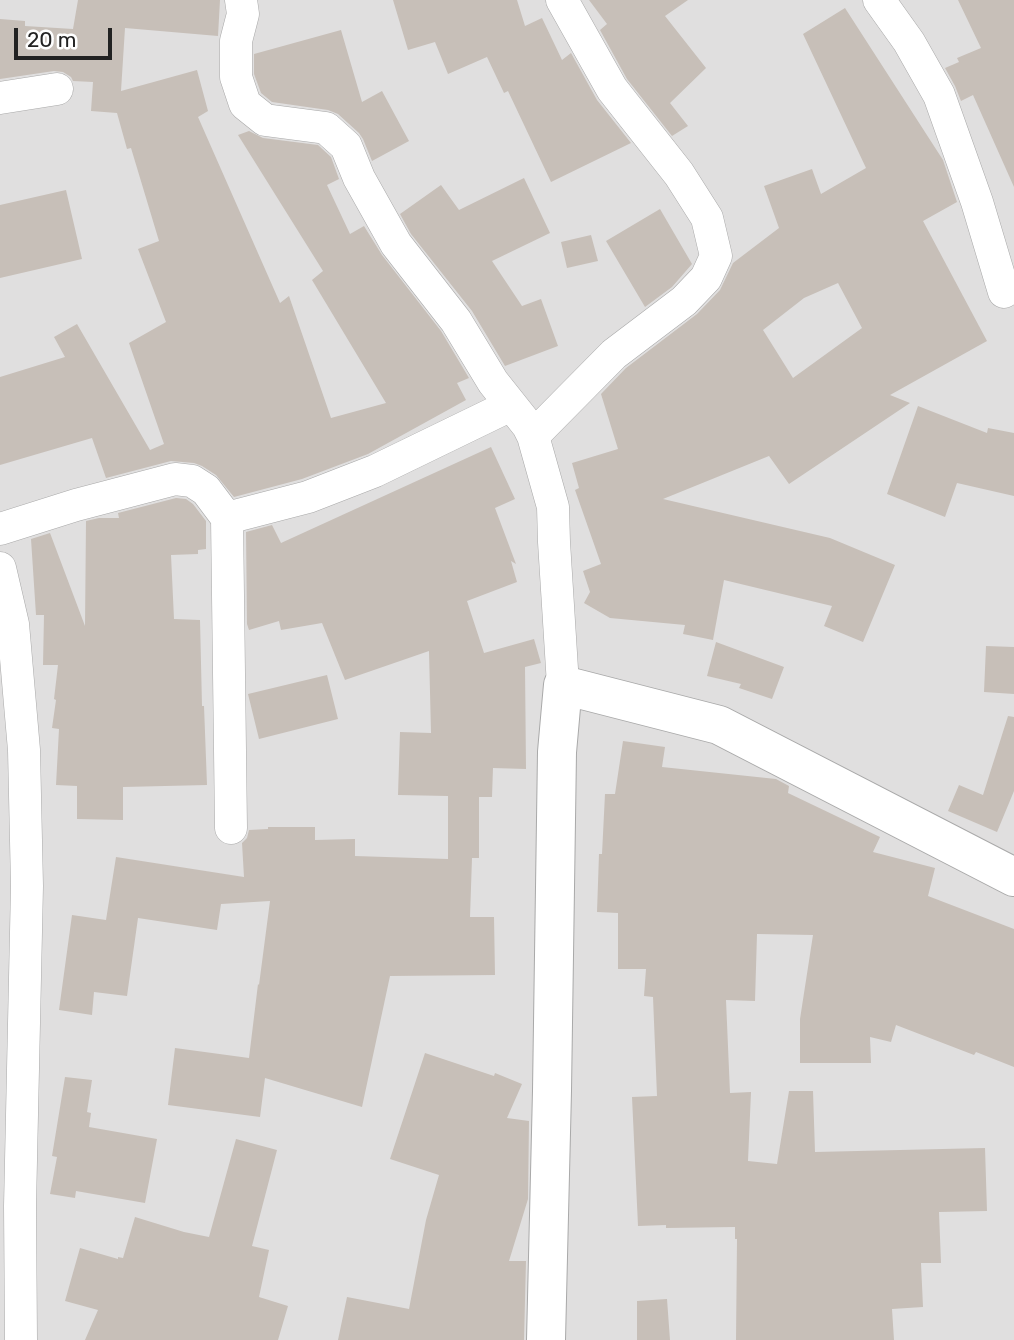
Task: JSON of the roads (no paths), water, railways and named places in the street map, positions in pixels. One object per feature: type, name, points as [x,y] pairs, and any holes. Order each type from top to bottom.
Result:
[{"type":"street","points":[[241,0],[243,14],[236,41],[236,77],[245,104],[265,120],[326,128],[346,146],[359,177],[396,244],[456,321],[493,382],[528,426],[554,507],[564,685],[557,752],[546,1340]]},
{"type":"street","points":[[533,436],[614,354],[684,300],[706,278],[716,256],[707,218],[679,174],[612,89],[562,0]]},
{"type":"street","points":[[880,0],[909,42],[939,95],[977,202],[1004,292]]},
{"type":"street","points":[[0,98],[57,89]]},
{"type":"street","points":[[227,518],[320,493],[375,471],[512,405]]},
{"type":"street","points":[[0,529],[76,505],[175,479],[192,481],[206,490],[227,518],[231,828]]},
{"type":"street","points":[[0,568],[13,624],[24,750],[27,886],[20,1192],[21,1340]]},
{"type":"street","points":[[564,685],[719,725],[1014,877]]}]
